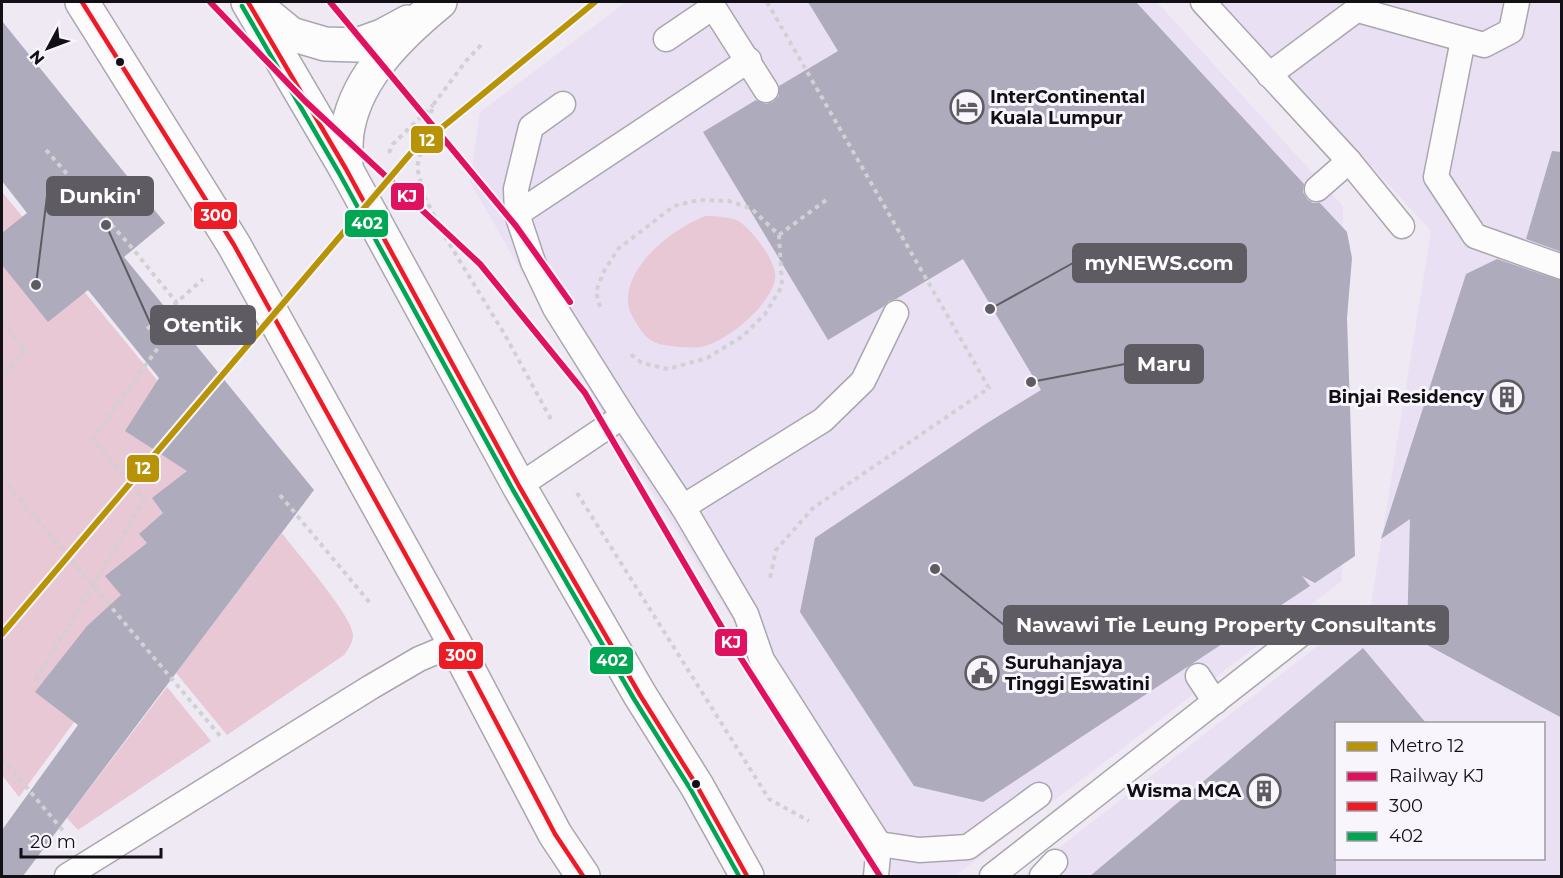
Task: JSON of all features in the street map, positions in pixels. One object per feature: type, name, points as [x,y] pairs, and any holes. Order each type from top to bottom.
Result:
[{"type":"main road","points":[[82,2],[234,245],[455,644],[555,834],[583,876]]},
{"type":"main road","points":[[250,2],[291,34],[325,44],[357,45],[382,36],[434,7]]},
{"type":"main road","points":[[250,2],[346,169],[519,486],[640,695],[697,786],[747,876]]},
{"type":"main road","points":[[346,169],[347,128],[357,96],[390,48],[434,7]]},
{"type":"lane","points":[[1203,2],[1349,161],[1402,226]]},
{"type":"lane","points":[[1269,75],[1363,5],[1463,40],[1484,45],[1511,30],[1517,2]]},
{"type":"lane","points":[[666,39],[711,4],[766,90]]},
{"type":"lane","points":[[1463,40],[1436,177],[1475,236],[1562,267]]},
{"type":"lane","points":[[517,214],[748,60]]},
{"type":"lane","points":[[563,104],[531,128],[516,189],[517,214],[537,271],[555,308],[585,355],[618,419],[762,660],[879,844],[876,876]]},
{"type":"lane","points":[[1317,189],[1349,161]]},
{"type":"lane","points":[[683,507],[823,420],[863,381],[896,313]]},
{"type":"lane","points":[[519,486],[618,419]]},
{"type":"lane","points":[[618,419],[683,507],[746,614],[762,660]]},
{"type":"lane","points":[[992,876],[1310,627]]},
{"type":"lane","points":[[67,876],[371,687],[419,659],[455,644]]},
{"type":"lane","points":[[1198,676],[1215,702]]},
{"type":"lane","points":[[879,844],[919,850],[968,847],[1039,795]]},
{"type":"path","points":[[481,45],[433,105],[417,167],[424,196],[447,240],[505,335],[556,427]]},
{"type":"path","points":[[46,150],[177,303]]},
{"type":"path","points":[[778,235],[829,198]]},
{"type":"path","points":[[699,200],[729,201],[752,208],[778,235],[782,286],[765,314],[743,336],[707,358],[668,369],[642,363],[611,339],[596,292],[603,273],[618,249],[674,206],[699,200]]},
{"type":"path","points":[[147,329],[203,279]]},
{"type":"path","points":[[2,322],[25,350],[2,379]]},
{"type":"path","points":[[585,355],[611,339]]},
{"type":"path","points":[[36,680],[144,500],[93,439],[160,345]]},
{"type":"path","points":[[2,478],[223,738]]},
{"type":"path","points":[[280,495],[370,603]]},
{"type":"path","points":[[2,758],[65,834]]},
{"type":"shaded area","points":[[626,2],[1157,2],[1343,206],[1342,581],[955,876],[893,876],[603,413],[470,182],[480,112]]},
{"type":"shaded area","points":[[1221,2],[1561,2],[1561,876],[1023,876],[1371,604],[1431,231]]},
{"type":"shaded area","points":[[2,192],[246,488],[19,797],[2,775]]},
{"type":"shaded area","points":[[705,216],[737,220],[751,232],[773,265],[775,279],[772,289],[748,319],[715,342],[690,348],[659,344],[642,332],[629,309],[629,289],[634,275],[643,262],[666,239],[679,229]]},
{"type":"shaded area","points":[[282,533],[343,612],[353,634],[352,640],[344,655],[227,735],[176,673]]},
{"type":"shaded area","points":[[167,687],[211,741],[78,830],[67,818]]},
{"type":"building","points":[[808,2],[1136,2],[1304,184],[1303,192],[1307,199],[1313,203],[1320,203],[1347,232],[1352,258],[1347,318],[1355,556],[1315,583],[1302,576],[1310,586],[983,802],[914,786],[800,612],[815,538],[984,425],[1041,390],[963,259],[889,301],[883,307],[828,340],[703,132],[756,100],[766,104],[773,102],[779,96],[779,86],[838,51]]},
{"type":"building","points":[[2,21],[165,223],[124,257],[314,490],[23,876],[2,876],[2,830],[78,725],[35,692],[87,626],[121,595],[105,576],[147,543],[139,534],[163,513],[152,498],[187,471],[125,431],[159,378],[88,290],[48,322],[2,265],[2,233],[27,213],[2,181]]},
{"type":"building","points":[[1552,151],[1562,152],[1562,252],[1526,239]]},
{"type":"building","points":[[1497,259],[1562,281],[1562,718],[1407,634],[1410,519],[1381,539],[1466,274]]},
{"type":"building","name":"Wisma MCA","points":[[1363,648],[1425,722],[1335,722],[1336,876],[1090,876]]},
{"type":"metro line","name":"12","points":[[2,634],[411,153],[595,2]]},
{"type":"rail line","name":"KJ","points":[[210,2],[305,101],[480,264],[585,393],[728,638],[880,876]]},
{"type":"rail line","name":"KJ","points":[[330,2],[516,226],[570,302]]},
{"type":"transit line","name":"300","points":[[82,2],[234,245],[455,644],[555,834],[583,876]]},
{"type":"transit line","name":"300","points":[[248,2],[346,169],[519,486],[640,695],[697,786],[747,876]]},
{"type":"transit line","name":"402","points":[[242,6],[339,173],[513,490],[634,699],[691,790],[739,876]]},
{"type":"place","name":"InterContinental Kuala Lumpur","points":[[967,107]]},
{"type":"place","name":"Otentik","points":[[106,225]]},
{"type":"place","name":"Dunkin'","points":[[36,285]]},
{"type":"place","name":"myNEWS.com","points":[[990,309]]},
{"type":"place","name":"Maru","points":[[1031,382]]},
{"type":"place","name":"Binjai Residency","points":[[1507,397]]},
{"type":"place","name":"Nawawi Tie Leung Property Consultants","points":[[935,569]]},
{"type":"place","name":"Suruhanjaya Tinggi Eswatini","points":[[982,673]]},
{"type":"place","name":"Wisma MCA","points":[[1264,791]]}]
